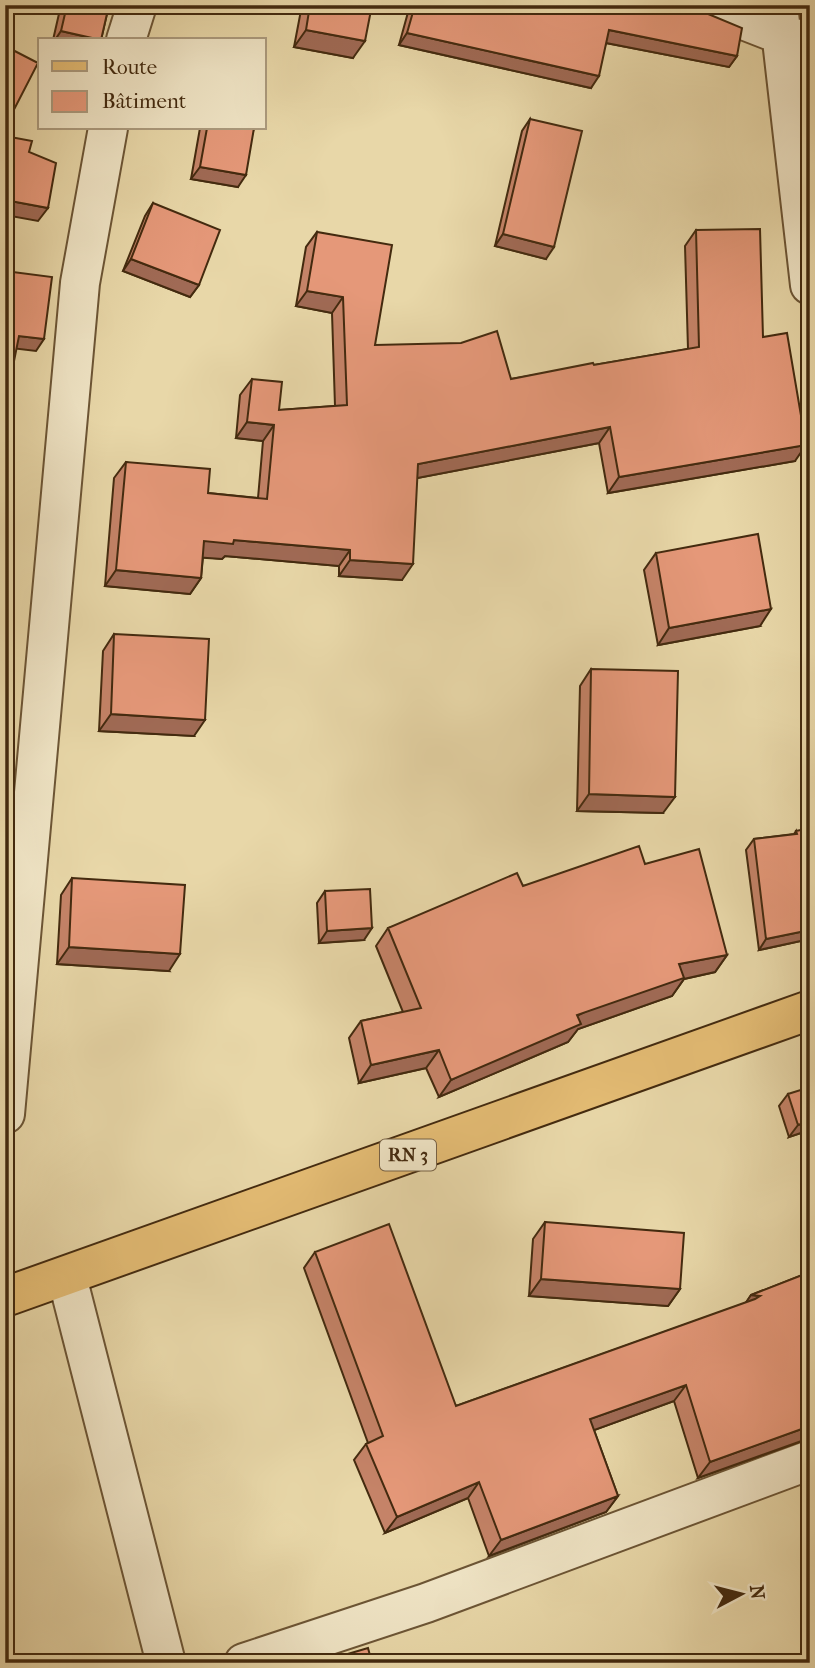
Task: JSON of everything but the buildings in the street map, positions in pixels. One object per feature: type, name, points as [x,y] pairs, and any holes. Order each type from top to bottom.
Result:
[{"type":"main road","name":"RN 3","points":[[5,1297],[810,1010]]},
{"type":"street","points":[[127,38],[137,5]]},
{"type":"street","points":[[705,5],[790,27],[810,285]]},
{"type":"street","points":[[5,1114],[80,283],[108,130]]},
{"type":"street","points":[[67,1277],[166,1663]]},
{"type":"street","points":[[244,1663],[426,1603],[810,1460]]}]
